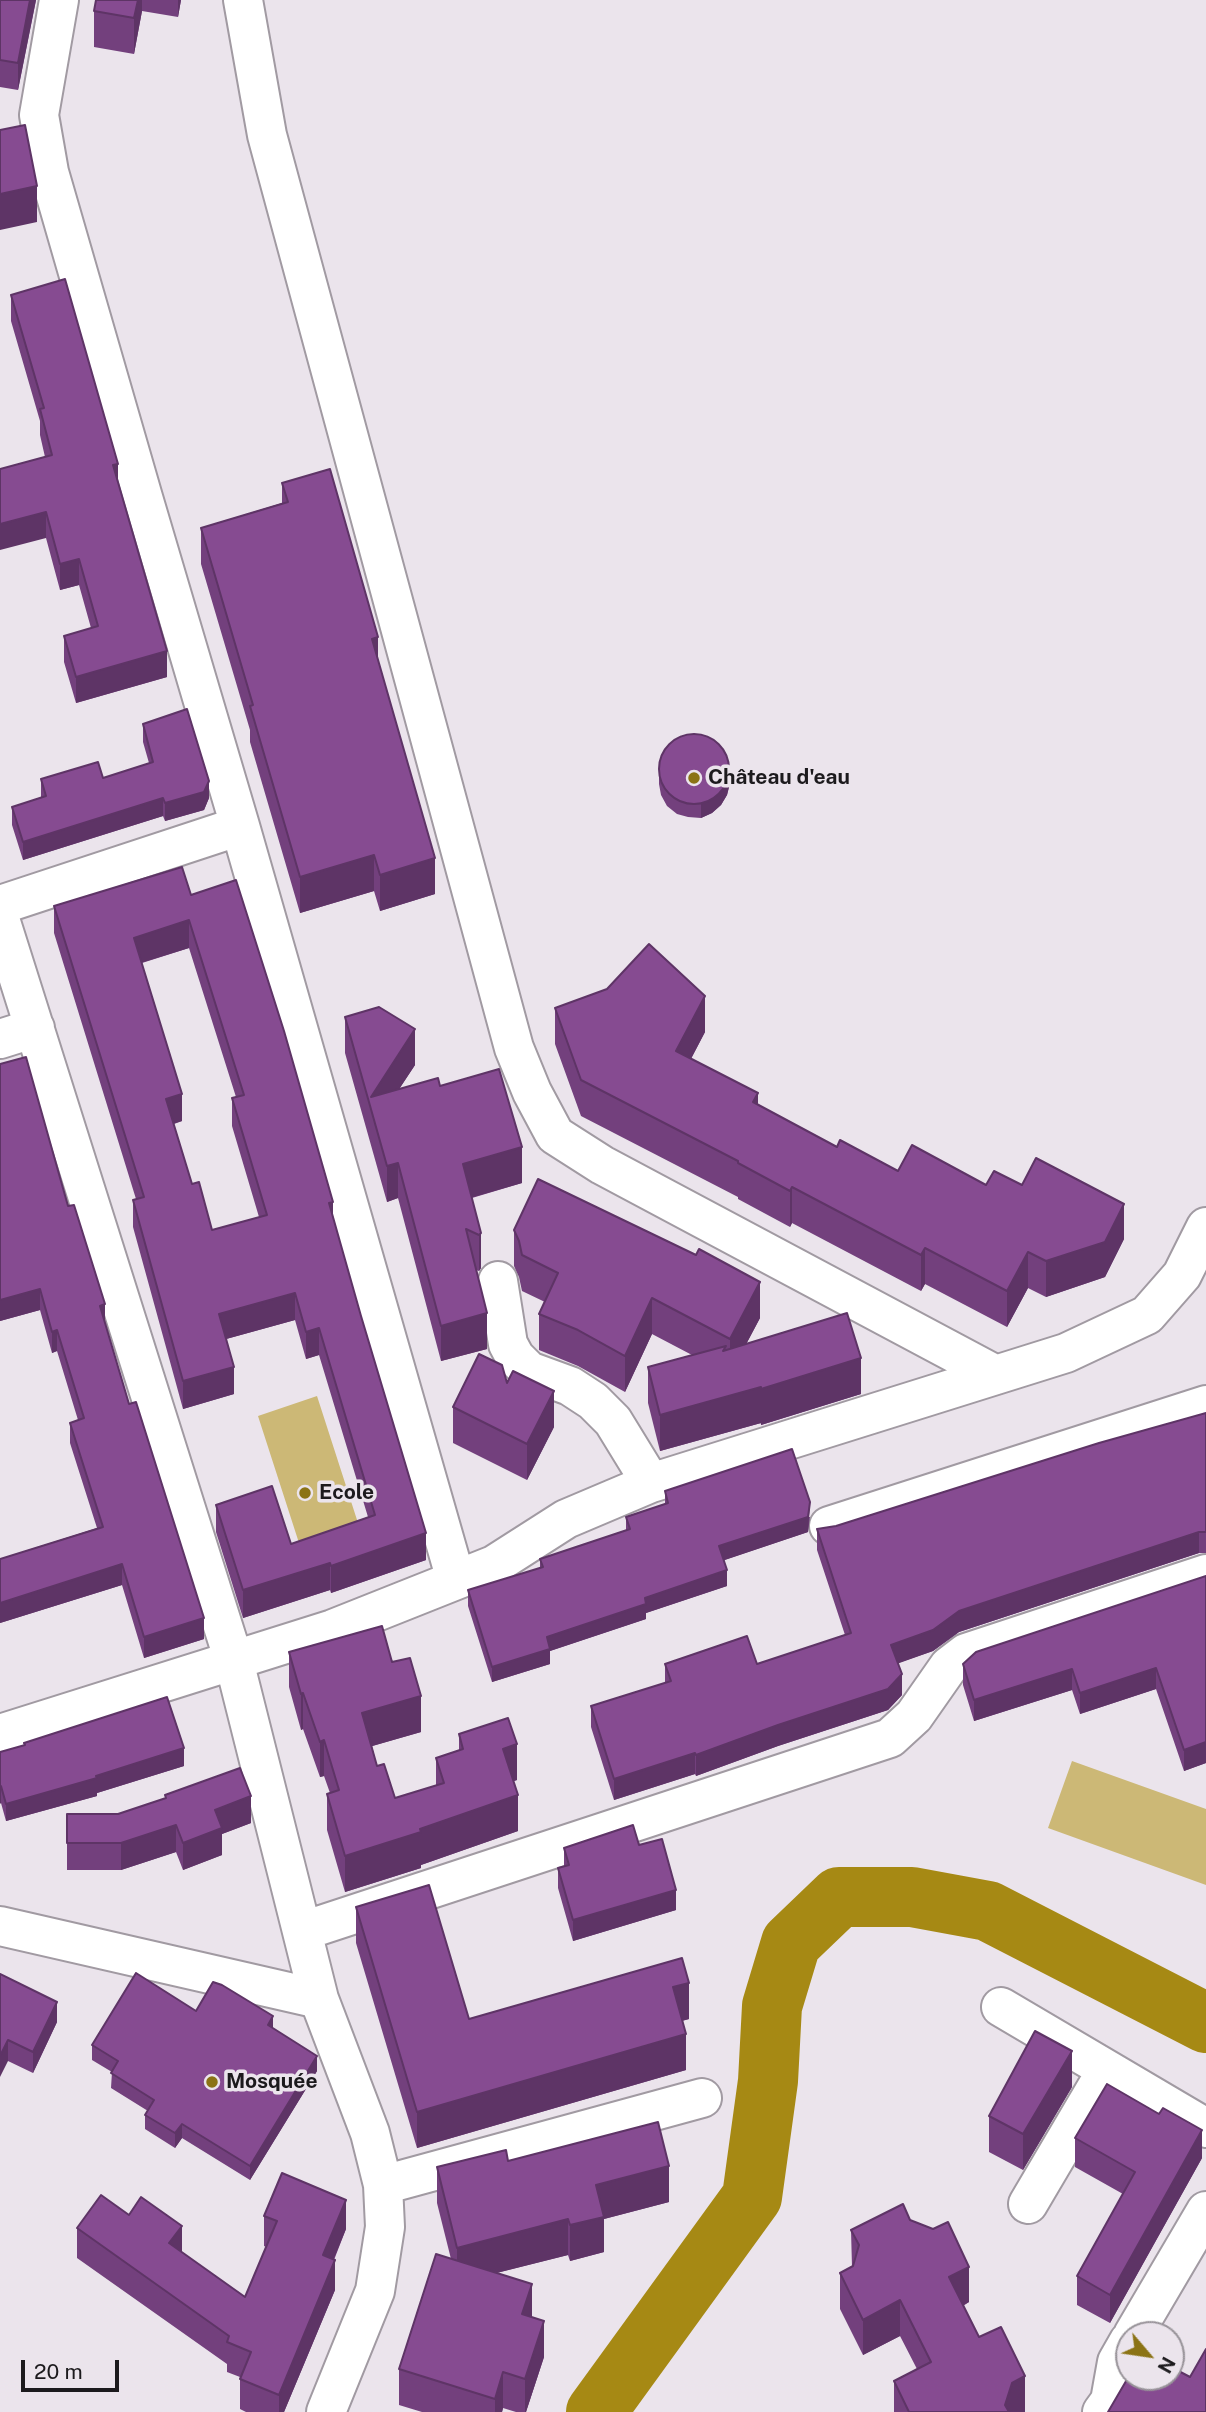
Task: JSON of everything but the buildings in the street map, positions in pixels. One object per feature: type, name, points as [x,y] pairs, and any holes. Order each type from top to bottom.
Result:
[{"type":"street","points":[[59,0],[39,115],[50,172],[456,1580]]},
{"type":"street","points":[[243,0],[267,135],[514,1048],[532,1092],[555,1135],[602,1165],[996,1375]]},
{"type":"street","points":[[0,905],[240,826]]},
{"type":"street","points":[[0,919],[18,1033],[234,1661],[319,1999],[370,2133],[383,2185],[385,2227],[375,2291],[326,2412]]},
{"type":"street","points":[[0,1734],[333,1629],[494,1565],[566,1519],[651,1483],[1066,1353],[1147,1315],[1194,1273],[1206,1227]]},
{"type":"street","points":[[498,1281],[508,1344],[515,1357],[529,1371],[570,1386],[593,1401],[613,1421],[651,1483]]},
{"type":"street","points":[[829,1526],[1206,1405]]},
{"type":"street","points":[[303,1931],[890,1738],[914,1716],[949,1665],[967,1653],[1206,1574]]},
{"type":"street","points":[[0,1926],[319,1999]]},
{"type":"street","points":[[1001,2007],[1206,2128]]},
{"type":"street","points":[[1028,2204],[1107,2070]]},
{"type":"street","points":[[383,2185],[702,2098]]},
{"type":"street","points":[[1141,2321],[1206,2211]]},
{"type":"street","points":[[1102,2412],[1110,2401],[1115,2368]]},
{"type":"shaded area","points":[[317,1396],[358,1523],[299,1543],[258,1416]]},
{"type":"shaded area","points":[[1072,1761],[1206,1809],[1206,1885],[1048,1828]]},
{"type":"waterway","points":[[596,2412],[752,2197],[768,2081],[772,2006],[791,1943],[839,1897],[912,1897],[988,1911],[1206,2023]]},
{"type":"place","name":"Château d'eau","points":[[694,778]]},
{"type":"place","name":"Ecole","points":[[305,1493]]},
{"type":"place","name":"Mosquée","points":[[212,2082]]}]
